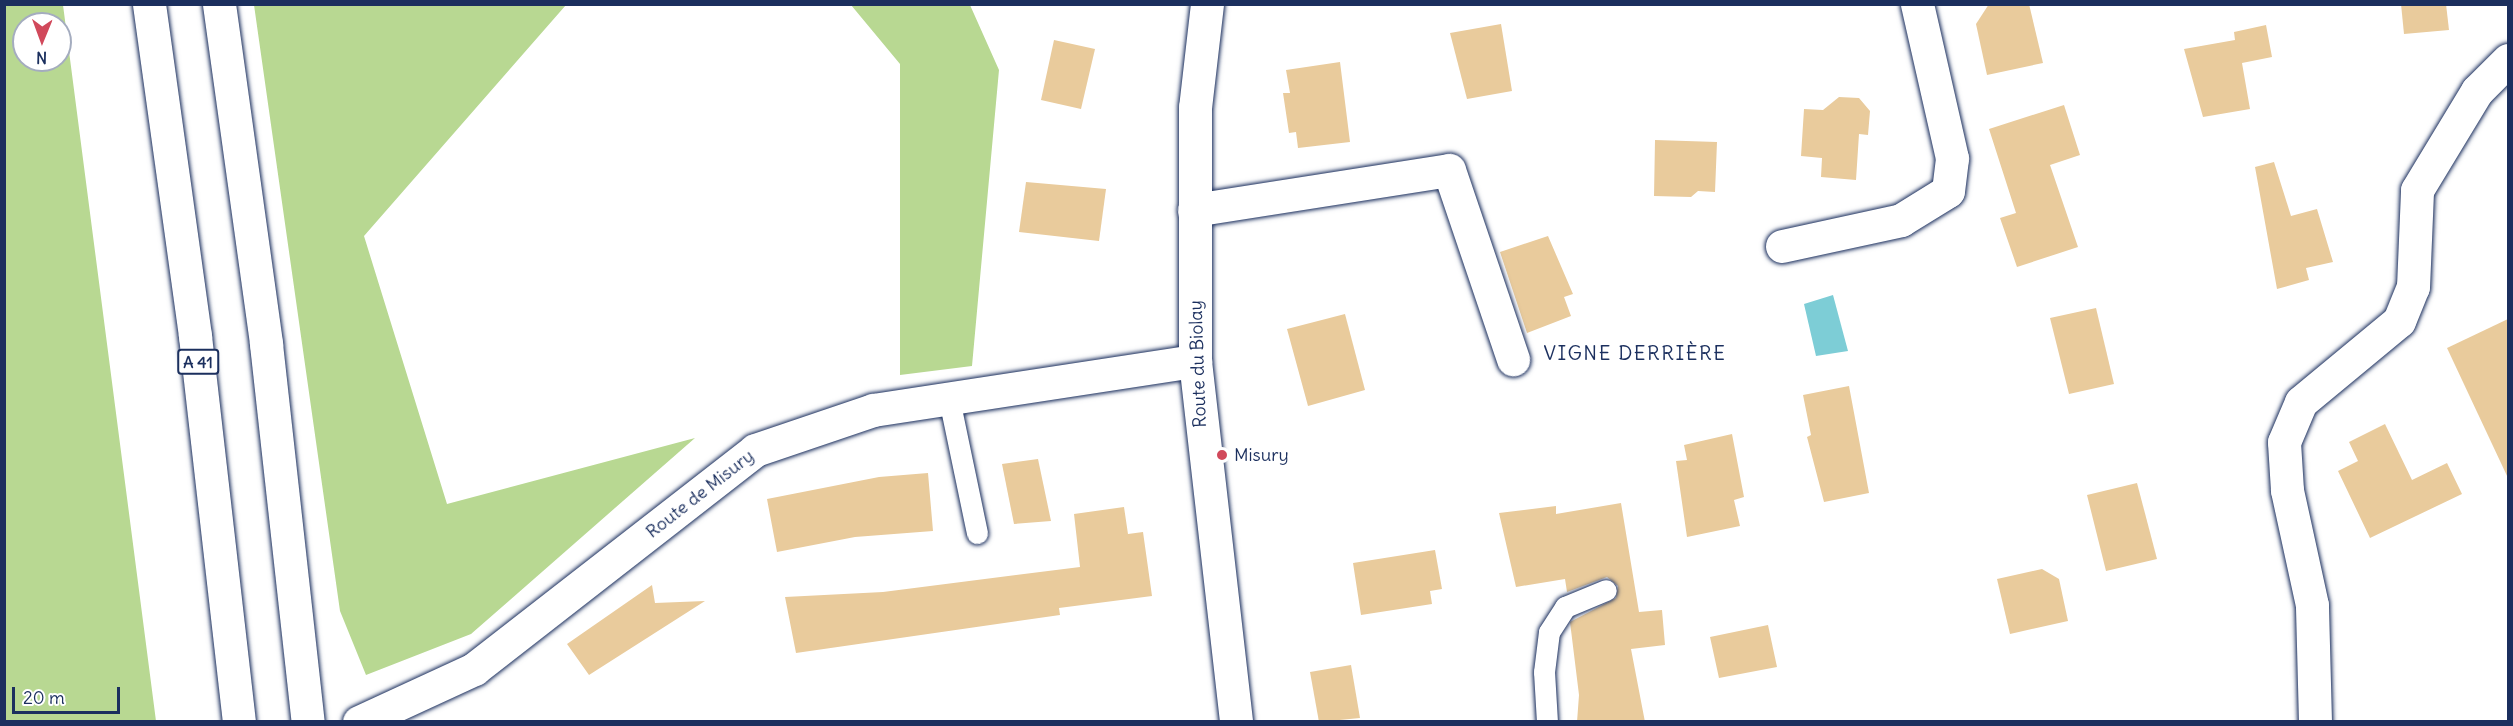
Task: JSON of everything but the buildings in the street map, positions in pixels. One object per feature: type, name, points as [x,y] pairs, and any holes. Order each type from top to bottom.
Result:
[{"type":"main road","name":"A 41","points":[[149,4],[195,336],[239,722]]},
{"type":"main road","points":[[219,4],[266,344],[309,722]]},
{"type":"main road","name":"Route du Biolay","points":[[1207,4],[1195,107],[1195,361],[1236,722]]},
{"type":"main road","points":[[1782,246],[1901,220],[1948,191],[1952,158],[1917,4]]},
{"type":"main road","points":[[2315,722],[2312,605],[2287,490],[2284,442],[2301,402],[2399,321],[2413,287],[2417,190],[2477,91],[2508,60]]},
{"type":"main road","points":[[1194,210],[1449,170],[1513,359]]},
{"type":"main road","name":"Route de Misury","points":[[370,717],[474,669],[755,450],[873,410],[1195,361]]},
{"type":"lane","points":[[949,399],[977,532]]},
{"type":"lane","points":[[1547,722],[1544,672],[1549,632],[1565,607],[1606,590]]},
{"type":"green space","points":[[4,5],[63,5],[64,12],[12,12],[12,72],[72,72],[156,721],[5,721]]},
{"type":"green space","points":[[254,5],[566,5],[364,236],[447,504],[695,438],[471,634],[366,675],[340,611]]},
{"type":"green space","points":[[851,5],[970,5],[999,70],[972,366],[900,375],[900,64]]},
{"type":"water","points":[[1833,295],[1848,351],[1816,356],[1804,304]]},
{"type":"place","name":"Misury","points":[[1222,455]]},
{"type":"district","name":"VIGNE DERRIÈRE","points":[[1635,352]]}]
